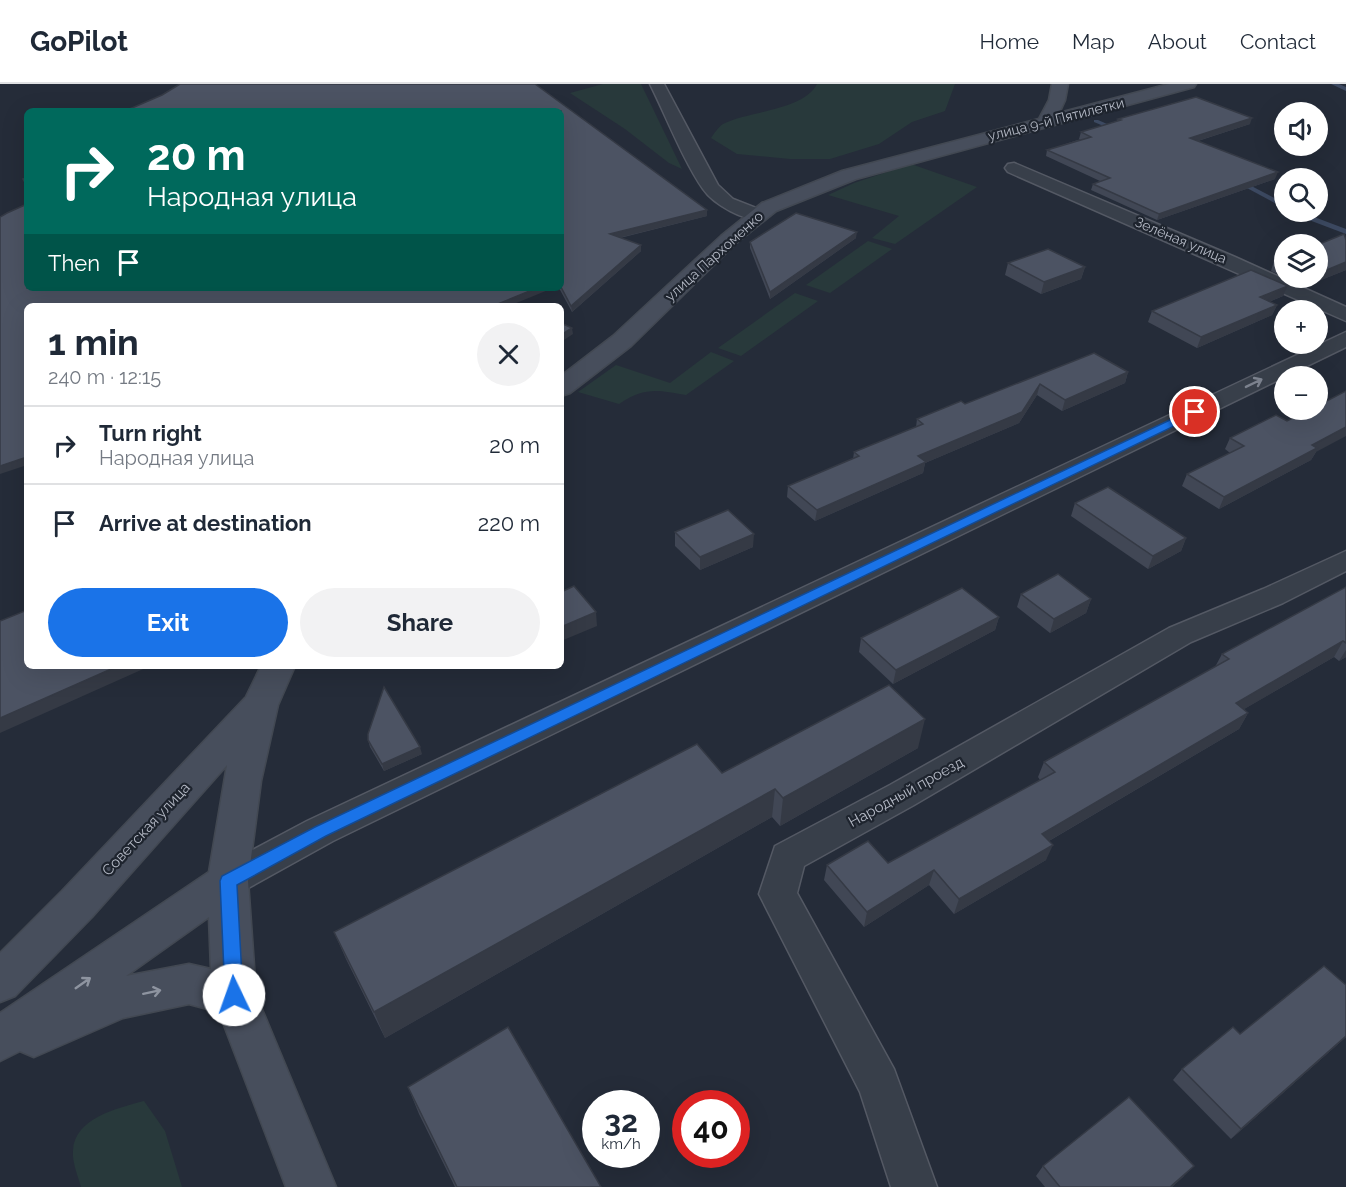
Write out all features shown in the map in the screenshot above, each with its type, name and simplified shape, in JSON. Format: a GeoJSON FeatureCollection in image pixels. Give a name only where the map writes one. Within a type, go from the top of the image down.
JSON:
{"type":"FeatureCollection","features":[{"type":"Feature","properties":{"kind":"street"},"geometry":{"type":"LineString","coordinates":[[657,84],[711,188],[727,203],[757,215]]}},
{"type":"Feature","properties":{"kind":"street"},"geometry":{"type":"LineString","coordinates":[[1046,122],[1057,100],[1060,84]]}},
{"type":"Feature","properties":{"kind":"street","name":"улица 9-й Пятилетки"},"geometry":{"type":"LineString","coordinates":[[958,144],[1188,84]]}},
{"type":"Feature","properties":{"kind":"street","name":"улица Пархоменко"},"geometry":{"type":"LineString","coordinates":[[564,386],[622,341],[757,215],[824,183],[958,144]]}},
{"type":"Feature","properties":{"kind":"street","name":"Зелёная улица"},"geometry":{"type":"LineString","coordinates":[[1014,168],[1346,315]]}},
{"type":"Feature","properties":{"kind":"street"},"geometry":{"type":"LineString","coordinates":[[0,1039],[228,881],[320,831],[1346,339]]}},
{"type":"Feature","properties":{"kind":"street","name":"Народный проезд"},"geometry":{"type":"LineString","coordinates":[[914,1187],[879,1084],[778,894],[788,857],[902,795],[1180,635],[1273,596],[1346,560]]}},
{"type":"Feature","properties":{"kind":"street","name":"Советская улица"},"geometry":{"type":"LineString","coordinates":[[0,982],[77,904],[260,705],[277,669]]}},
{"type":"Feature","properties":{"kind":"street"},"geometry":{"type":"LineString","coordinates":[[260,705],[242,781],[228,881],[234,995],[311,1187]]}},
{"type":"Feature","properties":{"kind":"street"},"geometry":{"type":"LineString","coordinates":[[0,1050],[119,999],[189,984],[234,995]]}},
{"type":"Feature","properties":{"kind":"shaded area"},"geometry":{"type":"Polygon","coordinates":[[[603,84],[641,84],[682,169],[669,163],[625,129],[570,93],[603,84]]]}},
{"type":"Feature","properties":{"kind":"shaded area"},"geometry":{"type":"Polygon","coordinates":[[[817,84],[955,84],[945,111],[912,122],[879,144],[830,159],[790,159],[737,154],[711,138],[723,124],[800,100],[817,84]]]}},
{"type":"Feature","properties":{"kind":"shaded area"},"geometry":{"type":"Polygon","coordinates":[[[911,164],[977,187],[895,244],[872,238],[899,216],[828,195],[854,183],[911,164]]]}},
{"type":"Feature","properties":{"kind":"shaded area"},"geometry":{"type":"Polygon","coordinates":[[[868,241],[892,249],[830,293],[806,285],[868,241]]]}},
{"type":"Feature","properties":{"kind":"shaded area"},"geometry":{"type":"Polygon","coordinates":[[[795,293],[818,301],[741,356],[718,348],[795,293]]]}},
{"type":"Feature","properties":{"kind":"shaded area"},"geometry":{"type":"Polygon","coordinates":[[[711,352],[734,361],[686,395],[651,391],[636,395],[619,404],[578,392],[616,365],[670,383],[711,352]]]}},
{"type":"Feature","properties":{"kind":"shaded area"},"geometry":{"type":"Polygon","coordinates":[[[144,1101],[165,1131],[182,1187],[81,1187],[74,1164],[73,1151],[75,1140],[81,1130],[99,1116],[144,1101]]]}},
{"type":"Feature","properties":{"kind":"building"},"geometry":{"type":"Polygon","coordinates":[[[180,84],[535,84],[707,210],[610,234],[641,245],[571,306],[563,291],[564,108],[132,108],[180,84]]]}},
{"type":"Feature","properties":{"kind":"building"},"geometry":{"type":"Polygon","coordinates":[[[1196,97],[1252,118],[1190,138],[1274,170],[1274,173],[1159,214],[1093,184],[1110,178],[1047,150],[1091,137],[1081,132],[1121,120],[1118,119],[1196,97]]]}},
{"type":"Feature","properties":{"kind":"building"},"geometry":{"type":"Polygon","coordinates":[[[24,205],[24,291],[530,291],[500,303],[24,303],[24,458],[0,466],[0,217],[24,205]]]}},
{"type":"Feature","properties":{"kind":"building"},"geometry":{"type":"Polygon","coordinates":[[[796,213],[857,232],[770,292],[750,242],[796,213]]]}},
{"type":"Feature","properties":{"kind":"building"},"geometry":{"type":"Polygon","coordinates":[[[1344,234],[1346,240],[1346,262],[1328,269],[1328,241],[1344,234]]]}},
{"type":"Feature","properties":{"kind":"building"},"geometry":{"type":"Polygon","coordinates":[[[1048,249],[1085,267],[1044,282],[1008,263],[1048,249]]]}},
{"type":"Feature","properties":{"kind":"building"},"geometry":{"type":"Polygon","coordinates":[[[1251,270],[1274,280],[1274,288],[1283,288],[1260,297],[1274,304],[1274,306],[1201,337],[1152,311],[1251,270]]]}},
{"type":"Feature","properties":{"kind":"building"},"geometry":{"type":"Polygon","coordinates":[[[564,324],[572,328],[564,333],[564,324]]]}},
{"type":"Feature","properties":{"kind":"building"},"geometry":{"type":"Polygon","coordinates":[[[1094,353],[1128,372],[1065,400],[1040,384],[1022,412],[918,456],[926,462],[817,510],[788,486],[859,456],[854,452],[923,424],[917,419],[961,401],[965,404],[1094,353]]]}},
{"type":"Feature","properties":{"kind":"building"},"geometry":{"type":"Polygon","coordinates":[[[1346,391],[1346,427],[1312,445],[1317,448],[1224,497],[1187,474],[1244,446],[1230,438],[1274,416],[1274,420],[1287,421],[1328,420],[1328,400],[1346,391]]]}},
{"type":"Feature","properties":{"kind":"building"},"geometry":{"type":"Polygon","coordinates":[[[1108,487],[1186,538],[1153,556],[1075,503],[1108,487]]]}},
{"type":"Feature","properties":{"kind":"building"},"geometry":{"type":"Polygon","coordinates":[[[728,510],[754,534],[700,557],[675,532],[728,510]]]}},
{"type":"Feature","properties":{"kind":"building"},"geometry":{"type":"Polygon","coordinates":[[[1058,574],[1091,599],[1054,619],[1021,594],[1058,574]]]}},
{"type":"Feature","properties":{"kind":"building"},"geometry":{"type":"Polygon","coordinates":[[[574,586],[596,612],[564,626],[564,591],[574,586]]]}},
{"type":"Feature","properties":{"kind":"building"},"geometry":{"type":"Polygon","coordinates":[[[1346,587],[1346,643],[1343,641],[1236,703],[1248,713],[1042,834],[1053,845],[959,899],[934,870],[867,912],[827,865],[868,841],[888,863],[1055,772],[1044,762],[1229,659],[1222,654],[1346,587]]]}},
{"type":"Feature","properties":{"kind":"building"},"geometry":{"type":"Polygon","coordinates":[[[962,588],[999,617],[896,670],[861,638],[962,588]]]}},
{"type":"Feature","properties":{"kind":"building"},"geometry":{"type":"Polygon","coordinates":[[[24,611],[24,669],[111,669],[0,718],[0,621],[24,611]]]}},
{"type":"Feature","properties":{"kind":"building"},"geometry":{"type":"Polygon","coordinates":[[[889,685],[925,719],[783,798],[775,789],[374,1012],[334,932],[697,744],[722,773],[889,685]]]}},
{"type":"Feature","properties":{"kind":"building"},"geometry":{"type":"Polygon","coordinates":[[[384,687],[420,747],[382,764],[368,740],[368,734],[384,687]]]}},
{"type":"Feature","properties":{"kind":"building"},"geometry":{"type":"Polygon","coordinates":[[[1324,966],[1346,985],[1346,1036],[1241,1129],[1182,1069],[1233,1027],[1240,1034],[1324,966]]]}},
{"type":"Feature","properties":{"kind":"building"},"geometry":{"type":"Polygon","coordinates":[[[508,1027],[582,1154],[582,1168],[590,1168],[601,1187],[457,1187],[408,1087],[508,1027]]]}},
{"type":"Feature","properties":{"kind":"building"},"geometry":{"type":"Polygon","coordinates":[[[1129,1097],[1194,1166],[1170,1187],[1060,1187],[1043,1166],[1129,1097]]]}},
{"type":"Feature","properties":{"kind":"waterway"},"geometry":{"type":"LineString","coordinates":[[1334,84],[1346,89]]}},
{"type":"Feature","properties":{"kind":"waterway"},"geometry":{"type":"LineString","coordinates":[[1096,121],[1120,131]]}},
{"type":"Feature","properties":{"kind":"waterway"},"geometry":{"type":"LineString","coordinates":[[1236,180],[1274,201]]}},
{"type":"Feature","properties":{"kind":"waterway"},"geometry":{"type":"LineString","coordinates":[[1321,222],[1346,232]]}},
{"type":"Feature","properties":{"kind":"route"},"geometry":{"type":"LineString","coordinates":[[234,995],[228,881],[320,831],[1195,412]]}}]}
